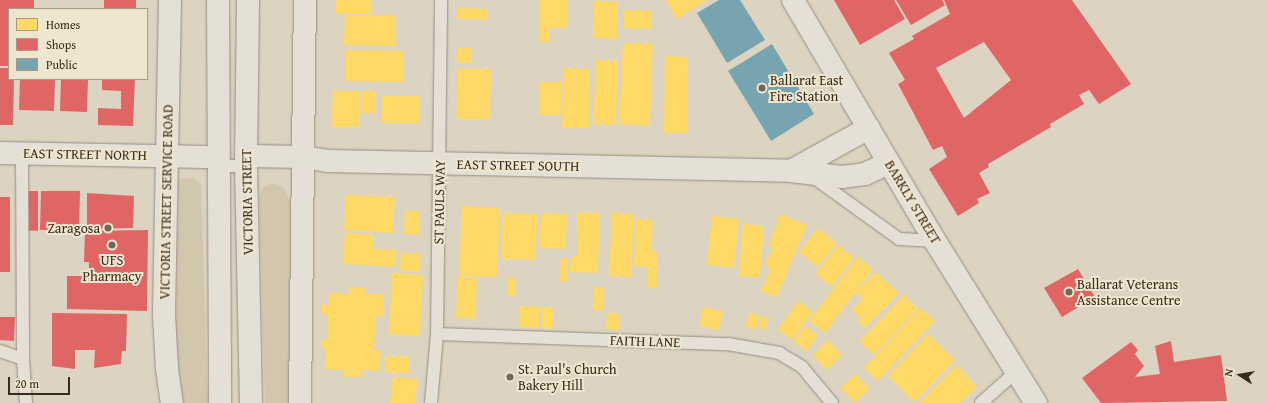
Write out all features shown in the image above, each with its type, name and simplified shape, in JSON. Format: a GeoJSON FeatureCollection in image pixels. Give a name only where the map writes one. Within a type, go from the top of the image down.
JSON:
{"type":"FeatureCollection","features":[{"type":"Feature","properties":{"kind":"street","name":"VICTORIA STREET SERVICE ROAD"},"geometry":{"type":"LineString","coordinates":[[170,0],[164,314],[167,369],[172,403]]}},
{"type":"Feature","properties":{"kind":"street","name":"VICTORIA STREET"},"geometry":{"type":"LineString","coordinates":[[218,0],[220,403]]}},
{"type":"Feature","properties":{"kind":"street","name":"VICTORIA STREET"},"geometry":{"type":"LineString","coordinates":[[248,0],[246,161],[251,403]]}},
{"type":"Feature","properties":{"kind":"street"},"geometry":{"type":"LineString","coordinates":[[300,403],[305,0]]}},
{"type":"Feature","properties":{"kind":"street","name":"BARKLY STREET"},"geometry":{"type":"LineString","coordinates":[[793,0],[935,241],[1036,403]]}},
{"type":"Feature","properties":{"kind":"street"},"geometry":{"type":"LineString","coordinates":[[800,172],[869,128]]}},
{"type":"Feature","properties":{"kind":"street","name":"EAST STREET NORTH"},"geometry":{"type":"LineString","coordinates":[[0,153],[167,156],[218,162]]}},
{"type":"Feature","properties":{"kind":"street","name":"EAST STREET SOUTH"},"geometry":{"type":"LineString","coordinates":[[246,161],[303,157],[328,161],[800,172],[836,177],[858,176],[889,163]]}},
{"type":"Feature","properties":{"kind":"lane","name":"ST PAULS WAY"},"geometry":{"type":"LineString","coordinates":[[431,403],[438,334],[441,0]]}},
{"type":"Feature","properties":{"kind":"lane"},"geometry":{"type":"LineString","coordinates":[[22,153],[22,359],[26,403]]}},
{"type":"Feature","properties":{"kind":"lane"},"geometry":{"type":"LineString","coordinates":[[218,162],[246,161]]}},
{"type":"Feature","properties":{"kind":"lane"},"geometry":{"type":"LineString","coordinates":[[800,172],[899,239],[935,241]]}},
{"type":"Feature","properties":{"kind":"lane","name":"FAITH LANE"},"geometry":{"type":"LineString","coordinates":[[438,334],[728,344],[778,353],[802,367],[832,403]]}},
{"type":"Feature","properties":{"kind":"lane"},"geometry":{"type":"LineString","coordinates":[[0,351],[22,359]]}},
{"type":"Feature","properties":{"kind":"lane"},"geometry":{"type":"LineString","coordinates":[[982,403],[1016,372]]}},
{"type":"Feature","properties":{"kind":"shaded area"},"geometry":{"type":"Polygon","coordinates":[[[193,178],[201,184],[208,403],[184,403],[178,366],[176,323],[178,182],[180,179],[193,178]]]}},
{"type":"Feature","properties":{"kind":"shaded area"},"geometry":{"type":"Polygon","coordinates":[[[272,183],[283,187],[292,205],[289,403],[265,403],[259,196],[262,188],[272,183]]]}},
{"type":"Feature","properties":{"kind":"building: Homes"},"geometry":{"type":"Polygon","coordinates":[[[335,0],[371,0],[371,14],[335,14],[335,0]]]}},
{"type":"Feature","properties":{"kind":"building: Homes"},"geometry":{"type":"Polygon","coordinates":[[[540,0],[568,0],[567,28],[550,28],[550,42],[539,42],[540,0]]]}},
{"type":"Feature","properties":{"kind":"building: Homes"},"geometry":{"type":"Polygon","coordinates":[[[666,0],[707,0],[677,19],[666,0]]]}},
{"type":"Feature","properties":{"kind":"building: Homes"},"geometry":{"type":"Polygon","coordinates":[[[594,1],[618,2],[617,39],[593,38],[594,1]]]}},
{"type":"Feature","properties":{"kind":"building: Homes"},"geometry":{"type":"Polygon","coordinates":[[[458,8],[488,9],[488,20],[457,19],[458,8]]]}},
{"type":"Feature","properties":{"kind":"building: Homes"},"geometry":{"type":"Polygon","coordinates":[[[624,10],[652,11],[651,29],[624,28],[624,10]]]}},
{"type":"Feature","properties":{"kind":"building: Homes"},"geometry":{"type":"Polygon","coordinates":[[[345,15],[395,15],[395,46],[344,45],[345,15]]]}},
{"type":"Feature","properties":{"kind":"building: Homes"},"geometry":{"type":"Polygon","coordinates":[[[623,43],[653,44],[650,126],[619,124],[623,43]]]}},
{"type":"Feature","properties":{"kind":"building: Homes"},"geometry":{"type":"Polygon","coordinates":[[[458,48],[471,48],[471,63],[457,63],[458,48]]]}},
{"type":"Feature","properties":{"kind":"building: Homes"},"geometry":{"type":"Polygon","coordinates":[[[346,50],[403,51],[403,82],[346,81],[346,50]]]}},
{"type":"Feature","properties":{"kind":"building: Homes"},"geometry":{"type":"Polygon","coordinates":[[[665,56],[688,57],[687,133],[664,133],[665,56]]]}},
{"type":"Feature","properties":{"kind":"building: Homes"},"geometry":{"type":"Polygon","coordinates":[[[596,60],[618,61],[616,125],[593,124],[596,60]]]}},
{"type":"Feature","properties":{"kind":"building: Homes"},"geometry":{"type":"Polygon","coordinates":[[[564,68],[590,69],[589,128],[562,128],[564,68]]]}},
{"type":"Feature","properties":{"kind":"building: Homes"},"geometry":{"type":"Polygon","coordinates":[[[458,69],[491,69],[490,119],[457,119],[458,69]]]}},
{"type":"Feature","properties":{"kind":"building: Homes"},"geometry":{"type":"Polygon","coordinates":[[[539,82],[562,82],[561,115],[539,115],[539,82]]]}},
{"type":"Feature","properties":{"kind":"building: Homes"},"geometry":{"type":"Polygon","coordinates":[[[333,91],[359,91],[359,127],[332,127],[333,91]]]}},
{"type":"Feature","properties":{"kind":"building: Homes"},"geometry":{"type":"Polygon","coordinates":[[[361,91],[375,91],[375,113],[361,113],[361,91]]]}},
{"type":"Feature","properties":{"kind":"building: Homes"},"geometry":{"type":"Polygon","coordinates":[[[382,96],[420,96],[419,123],[382,123],[382,96]]]}},
{"type":"Feature","properties":{"kind":"building: Homes"},"geometry":{"type":"Polygon","coordinates":[[[346,195],[395,197],[393,233],[344,230],[346,195]]]}},
{"type":"Feature","properties":{"kind":"building: Homes"},"geometry":{"type":"Polygon","coordinates":[[[462,206],[500,208],[497,277],[459,276],[462,206]]]}},
{"type":"Feature","properties":{"kind":"building: Homes"},"geometry":{"type":"Polygon","coordinates":[[[405,211],[420,211],[419,235],[404,234],[405,211]]]}},
{"type":"Feature","properties":{"kind":"building: Homes"},"geometry":{"type":"Polygon","coordinates":[[[577,212],[600,213],[598,273],[570,272],[571,256],[578,256],[577,212]]]}},
{"type":"Feature","properties":{"kind":"building: Homes"},"geometry":{"type":"Polygon","coordinates":[[[503,213],[538,214],[535,260],[501,259],[503,213]]]}},
{"type":"Feature","properties":{"kind":"building: Homes"},"geometry":{"type":"Polygon","coordinates":[[[541,213],[567,214],[566,249],[539,248],[541,213]]]}},
{"type":"Feature","properties":{"kind":"building: Homes"},"geometry":{"type":"Polygon","coordinates":[[[612,213],[634,214],[631,277],[609,276],[612,213]]]}},
{"type":"Feature","properties":{"kind":"building: Homes"},"geometry":{"type":"Polygon","coordinates":[[[781,214],[807,225],[777,297],[761,291],[771,268],[765,265],[773,247],[768,245],[781,214]]]}},
{"type":"Feature","properties":{"kind":"building: Homes"},"geometry":{"type":"Polygon","coordinates":[[[712,216],[739,219],[734,268],[707,265],[712,216]]]}},
{"type":"Feature","properties":{"kind":"building: Homes"},"geometry":{"type":"Polygon","coordinates":[[[636,219],[653,220],[652,251],[658,252],[657,288],[647,287],[648,267],[634,266],[636,219]]]}},
{"type":"Feature","properties":{"kind":"building: Homes"},"geometry":{"type":"Polygon","coordinates":[[[743,224],[764,226],[760,278],[739,276],[743,224]]]}},
{"type":"Feature","properties":{"kind":"building: Homes"},"geometry":{"type":"Polygon","coordinates":[[[818,228],[837,243],[818,267],[799,252],[818,228]]]}},
{"type":"Feature","properties":{"kind":"building: Homes"},"geometry":{"type":"Polygon","coordinates":[[[345,233],[373,235],[373,249],[397,250],[396,267],[343,264],[345,233]]]}},
{"type":"Feature","properties":{"kind":"building: Homes"},"geometry":{"type":"Polygon","coordinates":[[[838,245],[854,258],[832,287],[816,274],[838,245]]]}},
{"type":"Feature","properties":{"kind":"building: Homes"},"geometry":{"type":"Polygon","coordinates":[[[401,253],[421,254],[420,272],[400,270],[401,253]]]}},
{"type":"Feature","properties":{"kind":"building: Homes"},"geometry":{"type":"Polygon","coordinates":[[[858,257],[873,269],[825,333],[809,321],[858,257]]]}},
{"type":"Feature","properties":{"kind":"building: Homes"},"geometry":{"type":"Polygon","coordinates":[[[561,258],[568,258],[567,281],[560,281],[561,258]]]}},
{"type":"Feature","properties":{"kind":"building: Homes"},"geometry":{"type":"Polygon","coordinates":[[[876,272],[899,293],[865,328],[858,321],[861,318],[852,310],[863,299],[856,292],[876,272]]]}},
{"type":"Feature","properties":{"kind":"building: Homes"},"geometry":{"type":"Polygon","coordinates":[[[392,273],[423,275],[420,336],[389,334],[392,273]]]}},
{"type":"Feature","properties":{"kind":"building: Homes"},"geometry":{"type":"Polygon","coordinates":[[[458,277],[477,278],[476,319],[456,318],[458,277]]]}},
{"type":"Feature","properties":{"kind":"building: Homes"},"geometry":{"type":"Polygon","coordinates":[[[508,277],[516,278],[515,296],[507,296],[508,277]]]}},
{"type":"Feature","properties":{"kind":"building: Homes"},"geometry":{"type":"Polygon","coordinates":[[[349,287],[366,288],[366,294],[384,294],[383,316],[376,316],[374,350],[381,350],[380,371],[362,370],[362,377],[344,377],[344,370],[325,369],[326,349],[321,348],[321,339],[327,339],[328,314],[322,314],[322,304],[329,305],[329,293],[349,294],[349,287]]]}},
{"type":"Feature","properties":{"kind":"building: Homes"},"geometry":{"type":"Polygon","coordinates":[[[594,287],[604,288],[603,310],[593,310],[594,287]]]}},
{"type":"Feature","properties":{"kind":"building: Homes"},"geometry":{"type":"Polygon","coordinates":[[[904,295],[918,309],[874,355],[860,341],[904,295]]]}},
{"type":"Feature","properties":{"kind":"building: Homes"},"geometry":{"type":"Polygon","coordinates":[[[799,301],[813,312],[792,340],[778,329],[799,301]]]}},
{"type":"Feature","properties":{"kind":"building: Homes"},"geometry":{"type":"Polygon","coordinates":[[[520,306],[540,307],[539,328],[519,327],[520,306]]]}},
{"type":"Feature","properties":{"kind":"building: Homes"},"geometry":{"type":"Polygon","coordinates":[[[542,307],[554,308],[553,329],[541,328],[542,307]]]}},
{"type":"Feature","properties":{"kind":"building: Homes"},"geometry":{"type":"Polygon","coordinates":[[[703,307],[723,311],[719,330],[700,326],[703,307]]]}},
{"type":"Feature","properties":{"kind":"building: Homes"},"geometry":{"type":"Polygon","coordinates":[[[921,308],[935,321],[878,381],[864,368],[921,308]]]}},
{"type":"Feature","properties":{"kind":"building: Homes"},"geometry":{"type":"Polygon","coordinates":[[[751,312],[761,316],[755,330],[745,326],[751,312]]]}},
{"type":"Feature","properties":{"kind":"building: Homes"},"geometry":{"type":"Polygon","coordinates":[[[607,313],[619,314],[619,330],[606,329],[607,313]]]}},
{"type":"Feature","properties":{"kind":"building: Homes"},"geometry":{"type":"Polygon","coordinates":[[[763,316],[769,319],[765,330],[759,328],[763,316]]]}},
{"type":"Feature","properties":{"kind":"building: Homes"},"geometry":{"type":"Polygon","coordinates":[[[805,326],[818,335],[807,351],[794,341],[805,326]]]}},
{"type":"Feature","properties":{"kind":"building: Homes"},"geometry":{"type":"Polygon","coordinates":[[[928,334],[955,360],[915,402],[888,376],[928,334]]]}},
{"type":"Feature","properties":{"kind":"building: Homes"},"geometry":{"type":"Polygon","coordinates":[[[828,340],[842,355],[827,370],[813,355],[828,340]]]}},
{"type":"Feature","properties":{"kind":"building: Homes"},"geometry":{"type":"Polygon","coordinates":[[[386,356],[410,357],[409,373],[385,372],[386,356]]]}},
{"type":"Feature","properties":{"kind":"building: Homes"},"geometry":{"type":"Polygon","coordinates":[[[957,365],[977,387],[960,403],[919,403],[957,365]]]}},
{"type":"Feature","properties":{"kind":"building: Homes"},"geometry":{"type":"Polygon","coordinates":[[[856,374],[870,389],[855,403],[841,388],[856,374]]]}},
{"type":"Feature","properties":{"kind":"building: Homes"},"geometry":{"type":"Polygon","coordinates":[[[393,377],[418,379],[415,403],[390,403],[393,377]]]}},
{"type":"Feature","properties":{"kind":"building: Shops"},"geometry":{"type":"Polygon","coordinates":[[[0,0],[34,0],[34,8],[8,8],[8,66],[0,66],[0,0]]]}},
{"type":"Feature","properties":{"kind":"building: Shops"},"geometry":{"type":"Polygon","coordinates":[[[104,0],[136,0],[136,8],[104,8],[104,0]]]}},
{"type":"Feature","properties":{"kind":"building: Shops"},"geometry":{"type":"Polygon","coordinates":[[[834,0],[894,0],[905,19],[860,45],[834,0]]]}},
{"type":"Feature","properties":{"kind":"building: Shops"},"geometry":{"type":"Polygon","coordinates":[[[896,0],[942,0],[945,5],[911,25],[896,0]]]}},
{"type":"Feature","properties":{"kind":"building: Shops"},"geometry":{"type":"Polygon","coordinates":[[[944,0],[1072,0],[1131,84],[1099,104],[1089,90],[1079,95],[1084,104],[1050,124],[1051,127],[988,164],[989,167],[979,173],[990,193],[977,199],[979,203],[958,216],[929,169],[947,157],[942,146],[933,150],[898,84],[905,80],[889,53],[914,39],[912,36],[950,14],[944,0]],[[984,42],[936,68],[964,118],[1011,80],[984,42]]]}},
{"type":"Feature","properties":{"kind":"building: Shops"},"geometry":{"type":"Polygon","coordinates":[[[0,68],[8,68],[8,80],[14,80],[13,125],[0,125],[0,68]]]}},
{"type":"Feature","properties":{"kind":"building: Shops"},"geometry":{"type":"Polygon","coordinates":[[[20,80],[55,80],[54,111],[19,110],[20,80]]]}},
{"type":"Feature","properties":{"kind":"building: Shops"},"geometry":{"type":"Polygon","coordinates":[[[61,80],[88,80],[87,112],[60,111],[61,80]]]}},
{"type":"Feature","properties":{"kind":"building: Shops"},"geometry":{"type":"Polygon","coordinates":[[[102,80],[135,80],[133,126],[98,125],[98,108],[121,109],[121,91],[102,90],[102,80]]]}},
{"type":"Feature","properties":{"kind":"building: Shops"},"geometry":{"type":"Polygon","coordinates":[[[25,191],[38,191],[38,231],[24,230],[25,191]]]}},
{"type":"Feature","properties":{"kind":"building: Shops"},"geometry":{"type":"Polygon","coordinates":[[[41,191],[80,191],[79,230],[40,230],[41,191]]]}},
{"type":"Feature","properties":{"kind":"building: Shops"},"geometry":{"type":"Polygon","coordinates":[[[87,193],[134,196],[133,228],[87,229],[87,193]]]}},
{"type":"Feature","properties":{"kind":"building: Shops"},"geometry":{"type":"Polygon","coordinates":[[[0,197],[10,197],[10,272],[0,272],[0,197]]]}},
{"type":"Feature","properties":{"kind":"building: Shops"},"geometry":{"type":"Polygon","coordinates":[[[148,230],[147,311],[67,309],[67,276],[89,276],[89,262],[84,262],[85,231],[148,230]]]}},
{"type":"Feature","properties":{"kind":"building: Shops","name":"Ballarat Veterans Assistance Centre"},"geometry":{"type":"Polygon","coordinates":[[[1078,269],[1095,297],[1062,317],[1044,288],[1078,269]]]}},
{"type":"Feature","properties":{"kind":"building: Shops"},"geometry":{"type":"Polygon","coordinates":[[[52,313],[127,314],[126,351],[122,351],[121,364],[94,368],[95,350],[75,350],[75,369],[52,366],[52,313]]]}},
{"type":"Feature","properties":{"kind":"building: Shops"},"geometry":{"type":"Polygon","coordinates":[[[0,317],[15,317],[14,341],[0,340],[0,317]]]}},
{"type":"Feature","properties":{"kind":"building: Shops"},"geometry":{"type":"Polygon","coordinates":[[[1171,341],[1174,362],[1221,355],[1227,401],[1101,403],[1082,378],[1131,342],[1138,350],[1135,354],[1144,366],[1135,377],[1160,374],[1155,346],[1171,341]]]}},
{"type":"Feature","properties":{"kind":"building: Public"},"geometry":{"type":"Polygon","coordinates":[[[719,0],[740,0],[765,40],[727,63],[697,13],[719,0]]]}},
{"type":"Feature","properties":{"kind":"building: Public"},"geometry":{"type":"Polygon","coordinates":[[[772,44],[814,114],[771,141],[728,71],[772,44]]]}},
{"type":"Feature","properties":{"kind":"place","name":"Ballarat East Fire Station"},"geometry":{"type":"Point","coordinates":[762,88]}},
{"type":"Feature","properties":{"kind":"place","name":"Zaragosa"},"geometry":{"type":"Point","coordinates":[108,228]}},
{"type":"Feature","properties":{"kind":"place","name":"UFS Pharmacy"},"geometry":{"type":"Point","coordinates":[112,245]}},
{"type":"Feature","properties":{"kind":"place","name":"Ballarat Veterans Assistance Centre"},"geometry":{"type":"Point","coordinates":[1069,292]}},
{"type":"Feature","properties":{"kind":"place","name":"St. Paul's Church Bakery Hill"},"geometry":{"type":"Point","coordinates":[510,377]}}]}
